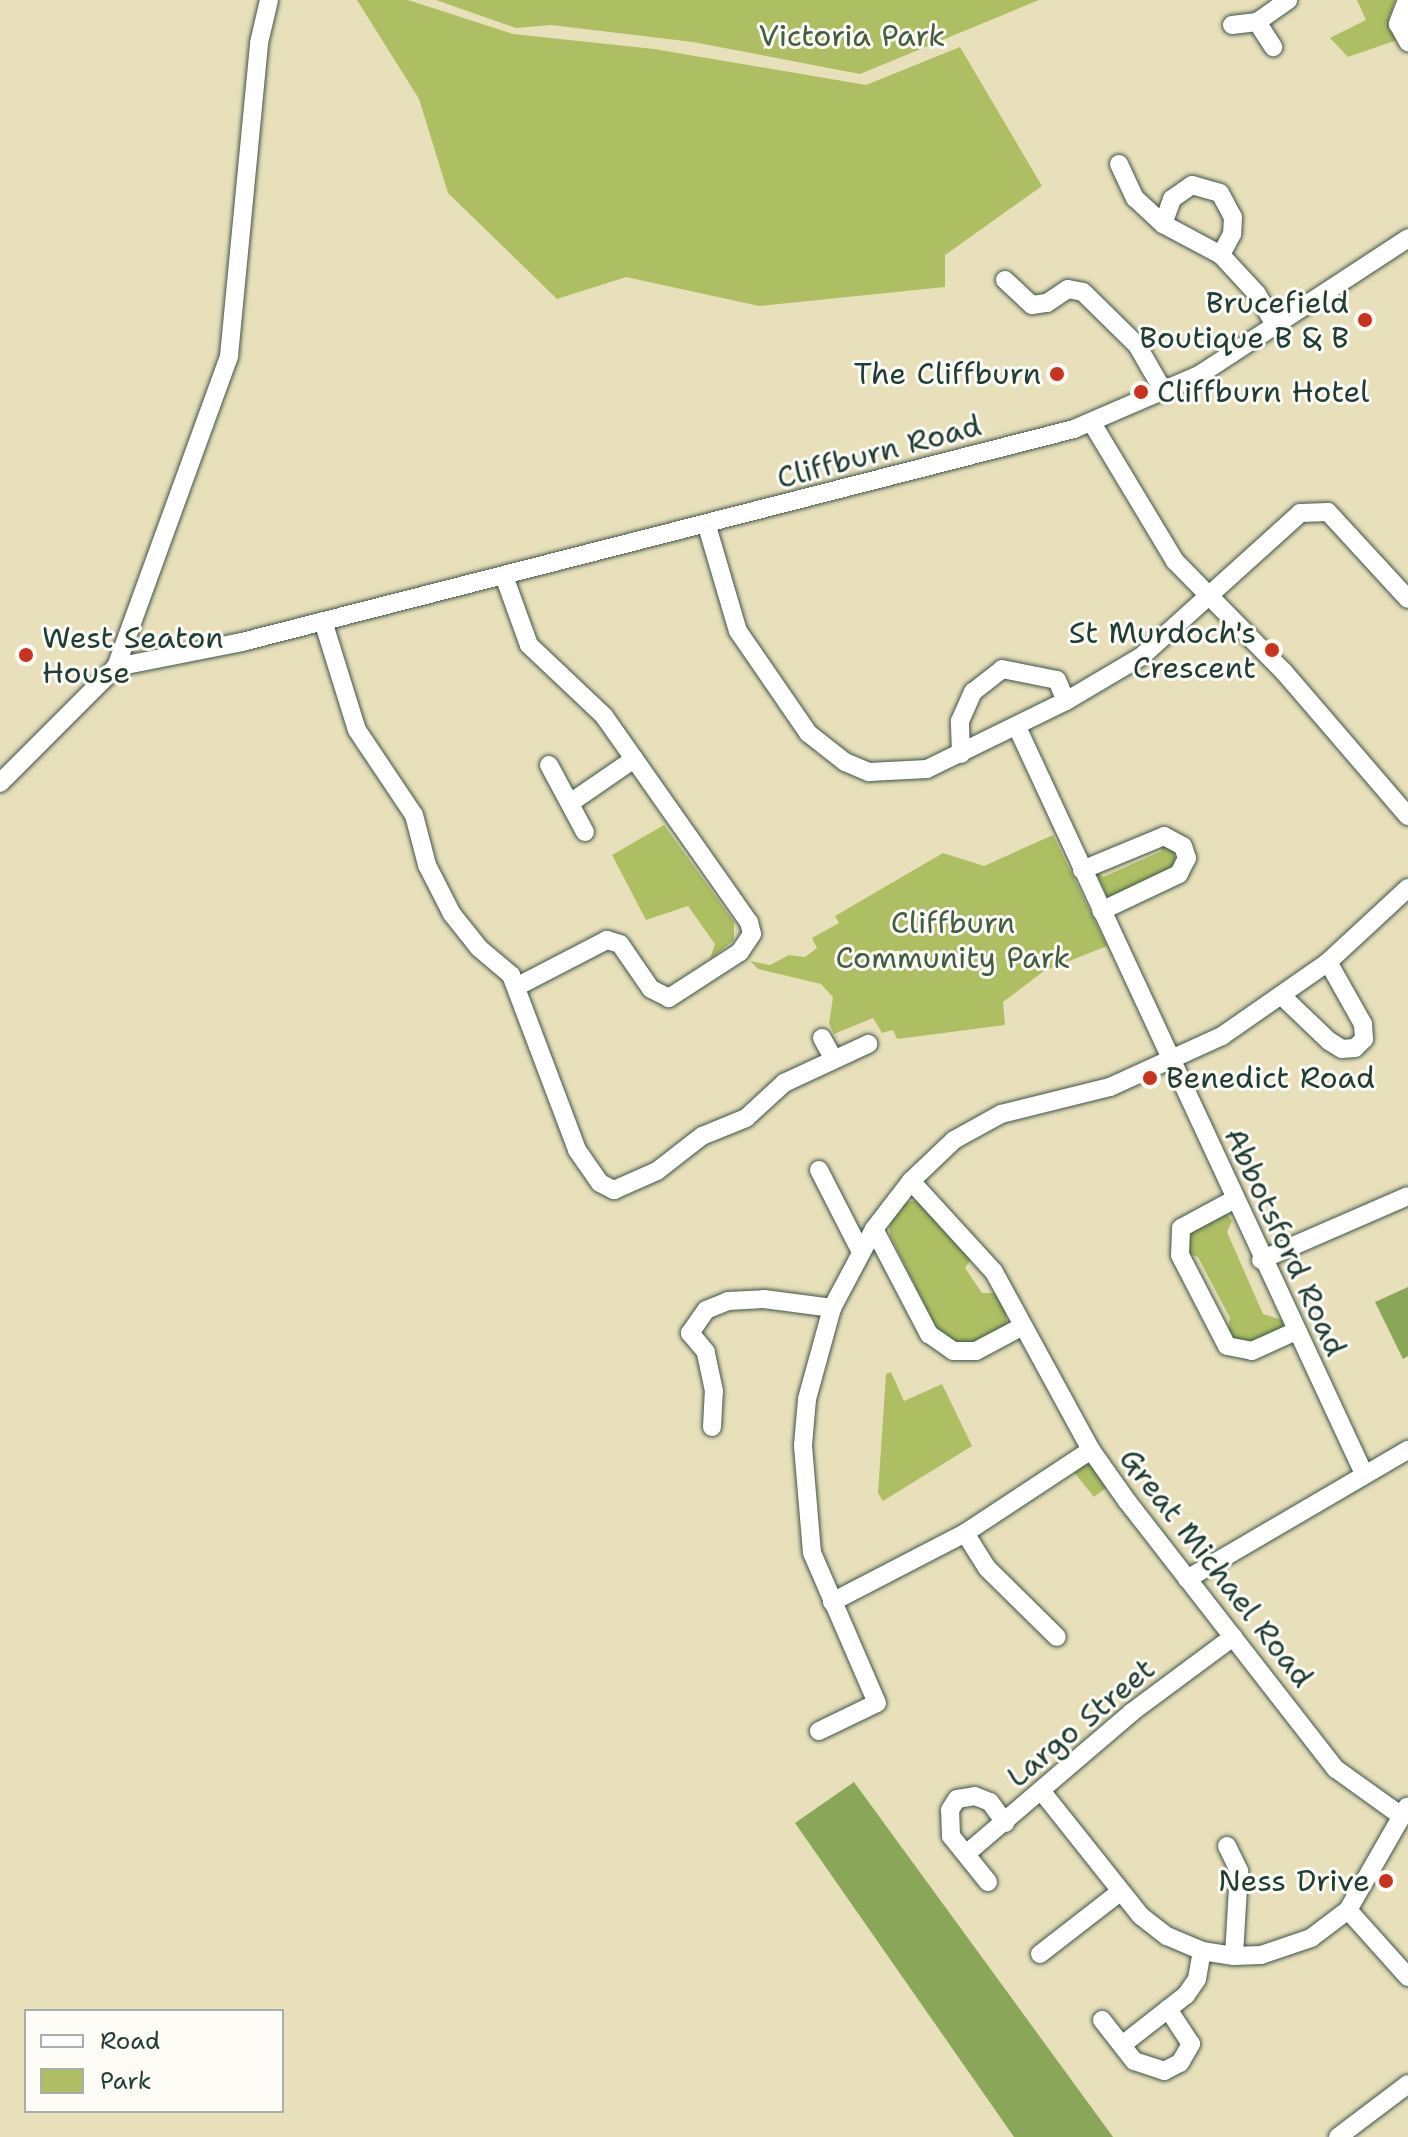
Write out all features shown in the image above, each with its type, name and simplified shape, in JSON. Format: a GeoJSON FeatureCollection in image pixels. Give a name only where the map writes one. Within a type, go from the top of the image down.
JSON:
{"type":"FeatureCollection","features":[{"type":"Feature","properties":{"kind":"street"},"geometry":{"type":"LineString","coordinates":[[0,783],[116,667],[229,356],[259,43],[269,0]]}},
{"type":"Feature","properties":{"kind":"street"},"geometry":{"type":"LineString","coordinates":[[1232,25],[1257,22],[1288,0]]}},
{"type":"Feature","properties":{"kind":"street"},"geometry":{"type":"LineString","coordinates":[[1407,0],[1398,24],[1408,42]]}},
{"type":"Feature","properties":{"kind":"street"},"geometry":{"type":"LineString","coordinates":[[1257,22],[1273,47]]}},
{"type":"Feature","properties":{"kind":"street"},"geometry":{"type":"LineString","coordinates":[[1119,164],[1135,198],[1163,224],[1221,255],[1257,294],[1277,328]]}},
{"type":"Feature","properties":{"kind":"street"},"geometry":{"type":"LineString","coordinates":[[1163,224],[1172,199],[1192,185],[1220,193],[1233,217],[1232,234],[1221,255]]}},
{"type":"Feature","properties":{"kind":"street","name":"Cliffburn Road"},"geometry":{"type":"LineString","coordinates":[[116,667],[323,621],[707,526],[1092,423],[1164,392],[1277,328],[1408,238]]}},
{"type":"Feature","properties":{"kind":"street"},"geometry":{"type":"LineString","coordinates":[[1005,280],[1032,305],[1047,303],[1068,289],[1083,292],[1137,345],[1164,392]]}},
{"type":"Feature","properties":{"kind":"street"},"geometry":{"type":"LineString","coordinates":[[1092,423],[1175,561],[1284,672],[1408,816]]}},
{"type":"Feature","properties":{"kind":"street"},"geometry":{"type":"LineString","coordinates":[[707,526],[738,631],[808,733],[845,762],[869,772],[927,769],[1017,727],[1142,656],[1300,513],[1328,512],[1408,599]]}},
{"type":"Feature","properties":{"kind":"street"},"geometry":{"type":"LineString","coordinates":[[504,576],[529,645],[597,707],[749,922],[748,945],[669,998],[651,989],[620,944],[607,940],[516,987]]}},
{"type":"Feature","properties":{"kind":"street"},"geometry":{"type":"LineString","coordinates":[[323,621],[357,730],[414,815],[427,865],[439,889],[479,948],[511,975],[577,1150],[600,1183],[614,1190],[657,1171],[702,1136],[746,1118],[784,1083],[868,1044]]}},
{"type":"Feature","properties":{"kind":"street"},"geometry":{"type":"LineString","coordinates":[[961,754],[960,721],[973,692],[1002,669],[1057,680],[1066,701]]}},
{"type":"Feature","properties":{"kind":"street","name":"Abbotsford Road"},"geometry":{"type":"LineString","coordinates":[[1017,727],[1261,1260],[1364,1474]]}},
{"type":"Feature","properties":{"kind":"street"},"geometry":{"type":"LineString","coordinates":[[570,803],[634,759]]}},
{"type":"Feature","properties":{"kind":"street"},"geometry":{"type":"LineString","coordinates":[[549,765],[585,832]]}},
{"type":"Feature","properties":{"kind":"street"},"geometry":{"type":"LineString","coordinates":[[1082,870],[1164,836],[1183,846],[1187,858],[1179,874],[1101,911]]}},
{"type":"Feature","properties":{"kind":"street"},"geometry":{"type":"LineString","coordinates":[[819,1731],[877,1703],[812,1553],[803,1445],[807,1399],[832,1308],[860,1250],[874,1229],[932,1159],[981,1123],[1110,1087],[1170,1061],[1283,997],[1328,962],[1408,888]]}},
{"type":"Feature","properties":{"kind":"street"},"geometry":{"type":"LineString","coordinates":[[1283,997],[1329,1041],[1342,1049],[1355,1048],[1364,1039],[1363,1024],[1328,962]]}},
{"type":"Feature","properties":{"kind":"street"},"geometry":{"type":"LineString","coordinates":[[822,1038],[833,1058]]}},
{"type":"Feature","properties":{"kind":"street"},"geometry":{"type":"LineString","coordinates":[[819,1170],[860,1250]]}},
{"type":"Feature","properties":{"kind":"street","name":"Great Michael Road"},"geometry":{"type":"LineString","coordinates":[[911,1181],[994,1272],[1091,1450],[1187,1579],[1336,1769],[1404,1810]]}},
{"type":"Feature","properties":{"kind":"street"},"geometry":{"type":"LineString","coordinates":[[1261,1260],[1408,1196]]}},
{"type":"Feature","properties":{"kind":"street"},"geometry":{"type":"LineString","coordinates":[[1235,1199],[1181,1228],[1180,1255],[1227,1346],[1252,1351],[1296,1331]]}},
{"type":"Feature","properties":{"kind":"street"},"geometry":{"type":"LineString","coordinates":[[874,1229],[929,1334],[953,1351],[976,1351],[1023,1326]]}},
{"type":"Feature","properties":{"kind":"street"},"geometry":{"type":"LineString","coordinates":[[712,1427],[714,1391],[706,1352],[690,1333],[706,1310],[728,1301],[764,1299],[832,1308]]}},
{"type":"Feature","properties":{"kind":"street"},"geometry":{"type":"LineString","coordinates":[[832,1602],[965,1533],[1091,1450]]}},
{"type":"Feature","properties":{"kind":"street"},"geometry":{"type":"LineString","coordinates":[[1187,1579],[1408,1450]]}},
{"type":"Feature","properties":{"kind":"street"},"geometry":{"type":"LineString","coordinates":[[965,1533],[987,1568],[1057,1637]]}},
{"type":"Feature","properties":{"kind":"street","name":"Largo Street"},"geometry":{"type":"LineString","coordinates":[[966,1854],[1043,1793],[1132,1712],[1233,1637]]}},
{"type":"Feature","properties":{"kind":"street"},"geometry":{"type":"LineString","coordinates":[[1043,1793],[1120,1892],[1167,1936],[1202,1951],[1234,1956],[1261,1955],[1311,1938],[1348,1910],[1404,1810]]}},
{"type":"Feature","properties":{"kind":"street"},"geometry":{"type":"LineString","coordinates":[[988,1882],[951,1836],[948,1822],[957,1799],[975,1796],[990,1802],[1005,1823]]}},
{"type":"Feature","properties":{"kind":"street"},"geometry":{"type":"LineString","coordinates":[[1227,1846],[1239,1871],[1234,1956]]}},
{"type":"Feature","properties":{"kind":"street"},"geometry":{"type":"LineString","coordinates":[[1040,1954],[1120,1892]]}},
{"type":"Feature","properties":{"kind":"street"},"geometry":{"type":"LineString","coordinates":[[1348,1910],[1408,1977]]}},
{"type":"Feature","properties":{"kind":"street"},"geometry":{"type":"LineString","coordinates":[[1122,2045],[1168,2009],[1197,1979],[1202,1951]]}},
{"type":"Feature","properties":{"kind":"street"},"geometry":{"type":"LineString","coordinates":[[1102,2020],[1122,2045],[1148,2069],[1164,2071],[1180,2063],[1191,2044],[1168,2009]]}},
{"type":"Feature","properties":{"kind":"street"},"geometry":{"type":"LineString","coordinates":[[1338,2137],[1408,2084]]}},
{"type":"Feature","properties":{"kind":"green space"},"geometry":{"type":"Polygon","coordinates":[[[357,0],[408,0],[513,34],[654,49],[866,85],[960,47],[1042,186],[945,255],[945,287],[759,306],[626,277],[557,299],[448,193],[419,99],[357,0]]]}},
{"type":"Feature","properties":{"kind":"green space","name":"Victoria Park"},"geometry":{"type":"Polygon","coordinates":[[[436,0],[1039,0],[860,74],[693,42],[551,25],[516,28],[436,0]]]}},
{"type":"Feature","properties":{"kind":"green space"},"geometry":{"type":"Polygon","coordinates":[[[1357,0],[1395,0],[1389,18],[1397,40],[1348,57],[1330,38],[1366,20],[1357,0]]]}},
{"type":"Feature","properties":{"kind":"green space"},"geometry":{"type":"Polygon","coordinates":[[[664,825],[734,922],[734,940],[710,959],[715,944],[688,906],[646,920],[612,855],[664,825]]]}},
{"type":"Feature","properties":{"kind":"green space","name":"Cliffburn Community Park"},"geometry":{"type":"Polygon","coordinates":[[[1053,835],[1107,946],[1044,971],[1003,1002],[1005,1025],[897,1039],[893,1030],[882,1033],[873,1018],[834,1034],[829,1024],[833,997],[821,984],[758,969],[750,961],[770,965],[789,955],[805,957],[817,948],[812,938],[839,923],[835,916],[943,853],[984,866],[1053,835]]]}},
{"type":"Feature","properties":{"kind":"green space"},"geometry":{"type":"Polygon","coordinates":[[[1157,839],[1173,845],[1176,866],[1108,898],[1094,868],[1103,877],[1162,851],[1157,839]]]}},
{"type":"Feature","properties":{"kind":"green space"},"geometry":{"type":"Polygon","coordinates":[[[918,1200],[972,1258],[965,1268],[982,1293],[994,1293],[1005,1307],[1007,1324],[978,1347],[942,1339],[890,1235],[889,1221],[903,1203],[918,1200]]]}},
{"type":"Feature","properties":{"kind":"green space"},"geometry":{"type":"Polygon","coordinates":[[[1226,1212],[1232,1221],[1227,1232],[1263,1314],[1282,1320],[1284,1326],[1260,1344],[1226,1340],[1230,1318],[1198,1257],[1186,1253],[1192,1231],[1226,1212]]]}},
{"type":"Feature","properties":{"kind":"green space"},"geometry":{"type":"Polygon","coordinates":[[[1408,1287],[1408,1356],[1403,1359],[1375,1302],[1408,1287]]]}},
{"type":"Feature","properties":{"kind":"green space"},"geometry":{"type":"Polygon","coordinates":[[[891,1372],[904,1401],[942,1384],[972,1446],[883,1501],[878,1493],[886,1374],[891,1372]]]}},
{"type":"Feature","properties":{"kind":"green space"},"geometry":{"type":"Polygon","coordinates":[[[1082,1464],[1092,1465],[1110,1485],[1094,1497],[1073,1471],[1082,1464]]]}},
{"type":"Feature","properties":{"kind":"green space"},"geometry":{"type":"Polygon","coordinates":[[[854,1782],[1113,2137],[1014,2137],[795,1823],[854,1782]]]}},
{"type":"Feature","properties":{"kind":"place","name":"Brucefield Boutique B & B"},"geometry":{"type":"Point","coordinates":[1365,320]}},
{"type":"Feature","properties":{"kind":"place","name":"The Cliffburn"},"geometry":{"type":"Point","coordinates":[1057,374]}},
{"type":"Feature","properties":{"kind":"place","name":"Cliffburn Hotel"},"geometry":{"type":"Point","coordinates":[1141,392]}},
{"type":"Feature","properties":{"kind":"place","name":"St Murdoch's Crescent"},"geometry":{"type":"Point","coordinates":[1272,650]}},
{"type":"Feature","properties":{"kind":"place","name":"West Seaton House"},"geometry":{"type":"Point","coordinates":[26,655]}},
{"type":"Feature","properties":{"kind":"place","name":"Benedict Road"},"geometry":{"type":"Point","coordinates":[1150,1078]}},
{"type":"Feature","properties":{"kind":"place","name":"Ness Drive"},"geometry":{"type":"Point","coordinates":[1386,1881]}}]}
